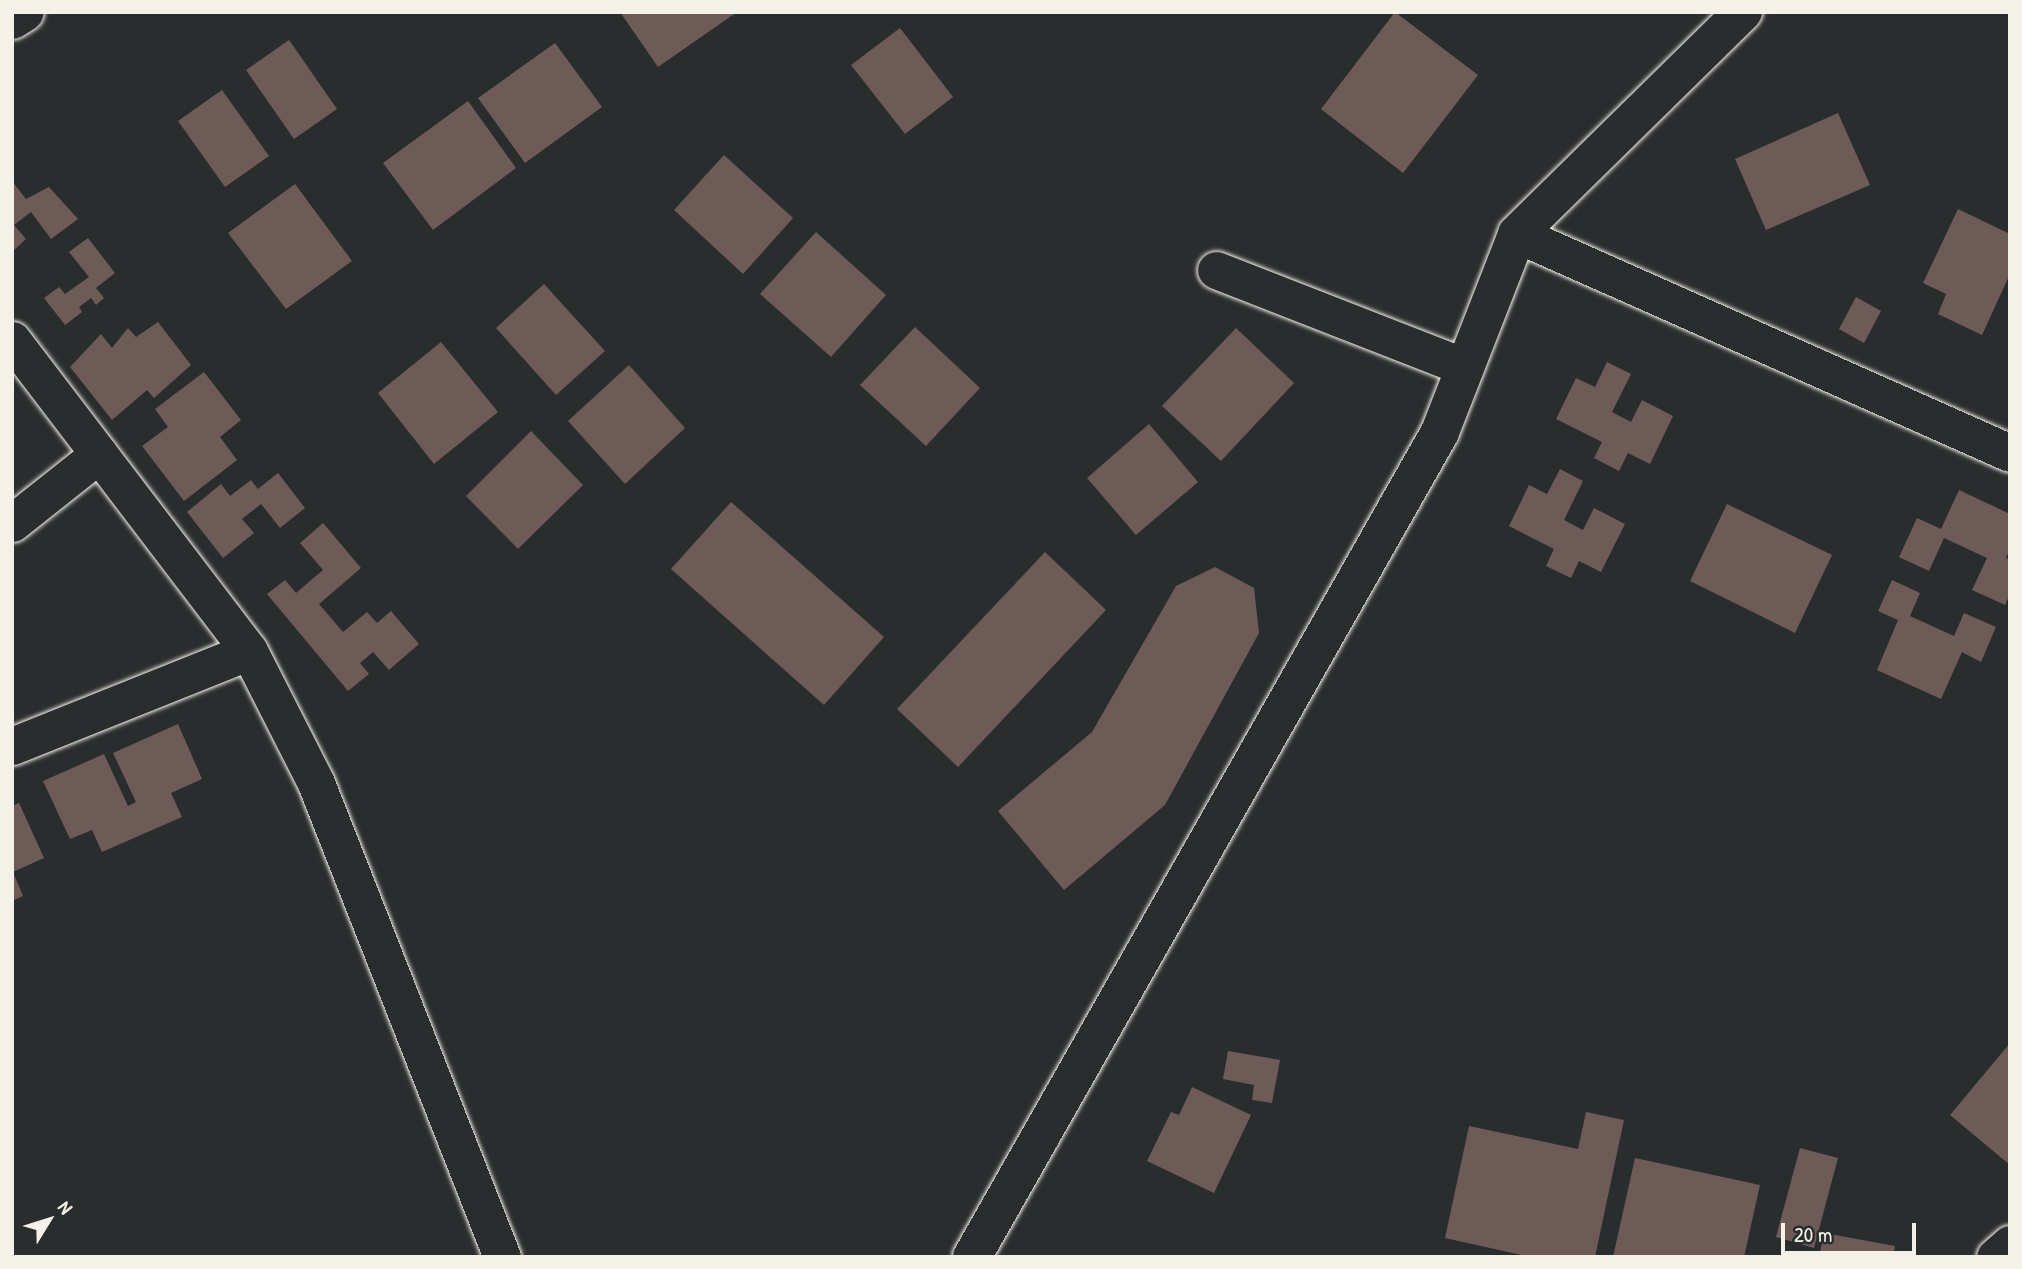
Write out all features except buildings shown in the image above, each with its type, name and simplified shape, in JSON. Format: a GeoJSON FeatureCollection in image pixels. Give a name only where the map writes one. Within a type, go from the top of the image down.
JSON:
{"type":"FeatureCollection","features":[{"type":"Feature","properties":{"kind":"street"},"geometry":{"type":"LineString","coordinates":[[12,20],[26,12]]}},
{"type":"Feature","properties":{"kind":"street"},"geometry":{"type":"LineString","coordinates":[[972,1257],[1440,432],[1517,234],[1744,12]]}},
{"type":"Feature","properties":{"kind":"street"},"geometry":{"type":"LineString","coordinates":[[1517,234],[2010,453]]}},
{"type":"Feature","properties":{"kind":"street"},"geometry":{"type":"LineString","coordinates":[[1216,270],[1465,367]]}},
{"type":"Feature","properties":{"kind":"street"},"geometry":{"type":"LineString","coordinates":[[12,340],[249,651],[316,783],[502,1257]]}},
{"type":"Feature","properties":{"kind":"street"},"geometry":{"type":"LineString","coordinates":[[12,523],[99,453]]}},
{"type":"Feature","properties":{"kind":"street"},"geometry":{"type":"LineString","coordinates":[[12,746],[249,651]]}},
{"type":"Feature","properties":{"kind":"street"},"geometry":{"type":"LineString","coordinates":[[1995,1257],[2010,1244]]}}]}
